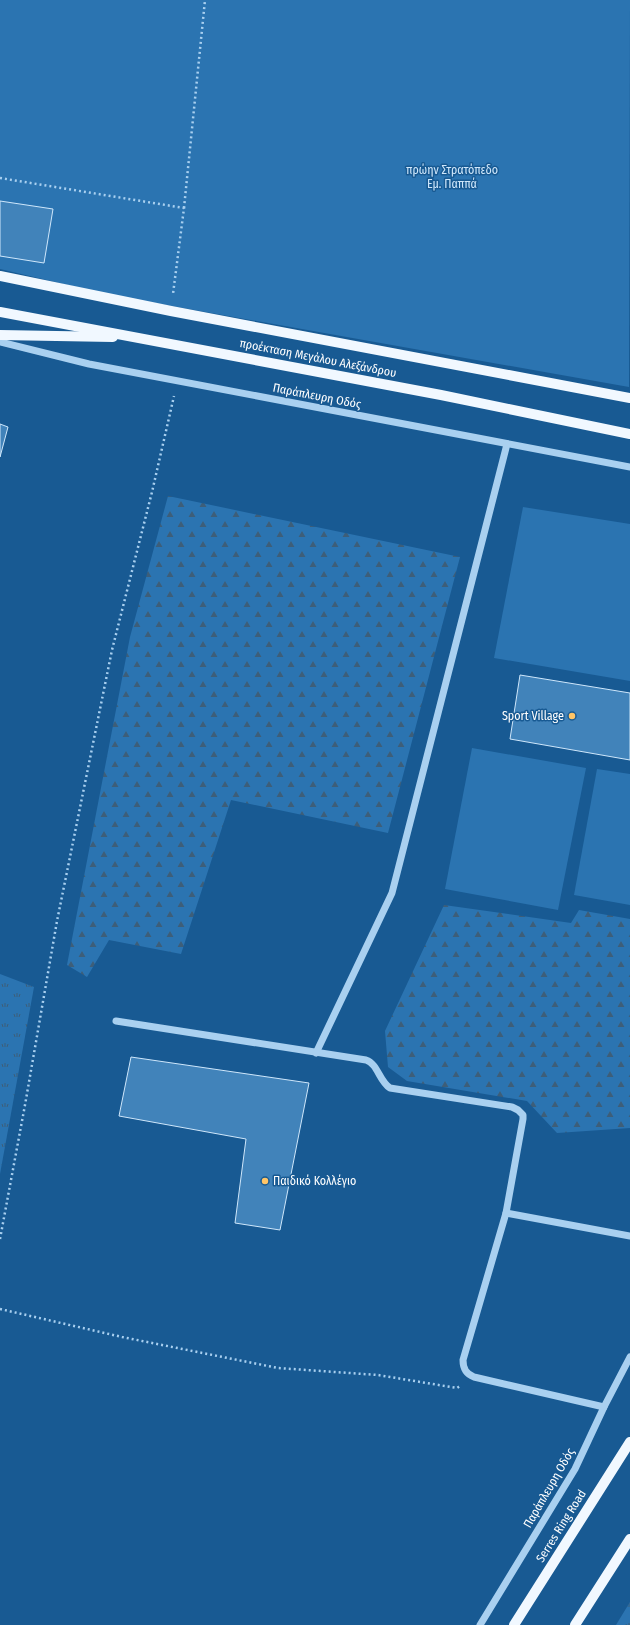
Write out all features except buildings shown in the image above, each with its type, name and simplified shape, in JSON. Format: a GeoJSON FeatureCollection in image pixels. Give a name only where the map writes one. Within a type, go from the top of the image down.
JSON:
{"type":"FeatureCollection","features":[{"type":"Feature","properties":{"kind":"main road","name":"προέκταση Μεγάλου Αλεξάνδρου"},"geometry":{"type":"LineString","coordinates":[[0,276],[171,311],[630,398]]}},
{"type":"Feature","properties":{"kind":"main road","name":"προέκταση Μεγάλου Αλεξάνδρου"},"geometry":{"type":"LineString","coordinates":[[0,312],[449,396],[630,434]]}},
{"type":"Feature","properties":{"kind":"main road"},"geometry":{"type":"LineString","coordinates":[[0,335],[143,338]]}},
{"type":"Feature","properties":{"kind":"main road","name":"Serres Ring Road"},"geometry":{"type":"LineString","coordinates":[[514,1625],[630,1442]]}},
{"type":"Feature","properties":{"kind":"main road"},"geometry":{"type":"LineString","coordinates":[[576,1625],[630,1539]]}},
{"type":"Feature","properties":{"kind":"street","name":"Παράπλευρη Οδός"},"geometry":{"type":"LineString","coordinates":[[0,342],[89,364],[630,467]]}},
{"type":"Feature","properties":{"kind":"street"},"geometry":{"type":"LineString","coordinates":[[316,1053],[392,893],[507,444]]}},
{"type":"Feature","properties":{"kind":"street"},"geometry":{"type":"LineString","coordinates":[[116,1021],[369,1060],[374,1065],[387,1087],[512,1107],[518,1110],[523,1115],[506,1213],[463,1360],[465,1371],[468,1375],[474,1377],[604,1407]]}},
{"type":"Feature","properties":{"kind":"street"},"geometry":{"type":"LineString","coordinates":[[506,1213],[630,1236]]}},
{"type":"Feature","properties":{"kind":"street","name":"Παράπλευρη Οδός"},"geometry":{"type":"LineString","coordinates":[[480,1625],[575,1469],[604,1407],[630,1357]]}},
{"type":"Feature","properties":{"kind":"path"},"geometry":{"type":"LineString","coordinates":[[171,311],[184,208],[205,0]]}},
{"type":"Feature","properties":{"kind":"path"},"geometry":{"type":"LineString","coordinates":[[0,178],[184,208]]}},
{"type":"Feature","properties":{"kind":"path"},"geometry":{"type":"LineString","coordinates":[[0,1239],[57,921],[112,650],[152,492],[178,380]]}},
{"type":"Feature","properties":{"kind":"path"},"geometry":{"type":"LineString","coordinates":[[0,1309],[122,1337],[278,1368],[378,1375],[457,1388],[474,1377]]}},
{"type":"Feature","properties":{"kind":"green space","name":"πρώην Στρατόπεδο Εμ. Παππά"},"geometry":{"type":"Polygon","coordinates":[[[0,0],[630,0],[629,387],[110,295],[0,269],[0,0]]]}},
{"type":"Feature","properties":{"kind":"green space"},"geometry":{"type":"Polygon","coordinates":[[[168,496],[460,557],[388,833],[231,800],[181,954],[109,940],[87,977],[67,965],[130,637],[168,496]]]}},
{"type":"Feature","properties":{"kind":"green space"},"geometry":{"type":"Polygon","coordinates":[[[523,507],[630,524],[630,681],[494,658],[523,507]]]}},
{"type":"Feature","properties":{"kind":"green space"},"geometry":{"type":"Polygon","coordinates":[[[472,748],[586,768],[558,910],[445,889],[472,748]]]}},
{"type":"Feature","properties":{"kind":"green space"},"geometry":{"type":"Polygon","coordinates":[[[597,769],[630,774],[630,905],[574,895],[597,769]]]}},
{"type":"Feature","properties":{"kind":"green space"},"geometry":{"type":"Polygon","coordinates":[[[444,905],[571,923],[579,910],[630,919],[630,1128],[557,1133],[527,1101],[407,1081],[388,1067],[385,1031],[444,905]]]}},
{"type":"Feature","properties":{"kind":"green space"},"geometry":{"type":"Polygon","coordinates":[[[0,974],[34,987],[0,1174],[0,974]]]}},
{"type":"Feature","properties":{"kind":"green space"},"geometry":{"type":"Polygon","coordinates":[[[630,1602],[630,1625],[616,1625],[630,1602]]]}},
{"type":"Feature","properties":{"kind":"place","name":"Sport Village"},"geometry":{"type":"Point","coordinates":[572,716]}},
{"type":"Feature","properties":{"kind":"place","name":"Παιδικό Κολλέγιο"},"geometry":{"type":"Point","coordinates":[265,1181]}}]}
